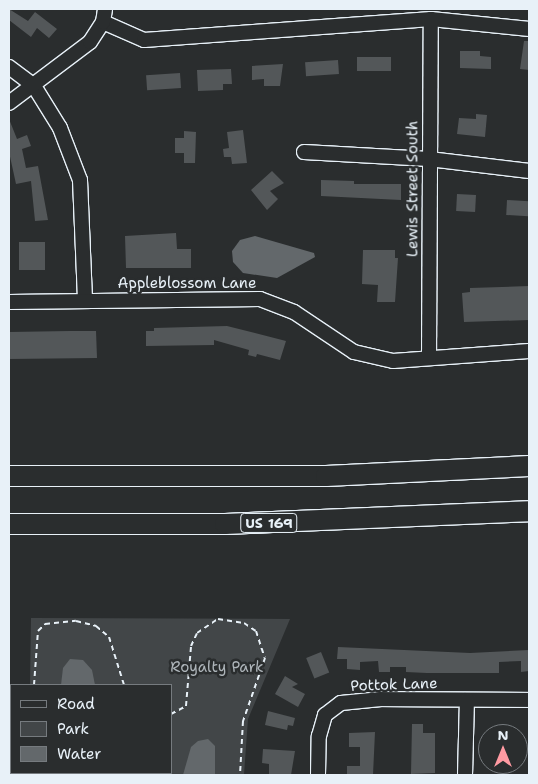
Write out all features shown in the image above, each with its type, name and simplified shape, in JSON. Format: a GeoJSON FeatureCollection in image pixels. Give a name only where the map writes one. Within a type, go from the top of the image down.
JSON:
{"type":"FeatureCollection","features":[{"type":"Feature","properties":{"kind":"highway"},"geometry":{"type":"LineString","coordinates":[[9,476],[326,476],[529,466]]}},
{"type":"Feature","properties":{"kind":"highway","name":"US 169"},"geometry":{"type":"LineString","coordinates":[[9,524],[225,524],[529,511]]}},
{"type":"Feature","properties":{"kind":"street"},"geometry":{"type":"LineString","coordinates":[[9,103],[90,42],[104,16],[144,40],[431,19],[529,29]]}},
{"type":"Feature","properties":{"kind":"street","name":"Lewis Street South"},"geometry":{"type":"LineString","coordinates":[[429,358],[431,19]]}},
{"type":"Feature","properties":{"kind":"street"},"geometry":{"type":"LineString","coordinates":[[9,67],[34,86],[60,128],[80,180],[85,301]]}},
{"type":"Feature","properties":{"kind":"street"},"geometry":{"type":"LineString","coordinates":[[304,152],[429,159],[529,172]]}},
{"type":"Feature","properties":{"kind":"street","name":"Appleblossom Lane"},"geometry":{"type":"LineString","coordinates":[[9,302],[260,299],[294,312],[354,352],[393,361],[529,351]]}},
{"type":"Feature","properties":{"kind":"street","name":"Pottok Lane"},"geometry":{"type":"LineString","coordinates":[[318,775],[318,736],[325,715],[332,708],[353,701],[381,699],[529,700]]}},
{"type":"Feature","properties":{"kind":"street"},"geometry":{"type":"LineString","coordinates":[[465,775],[467,700]]}},
{"type":"Feature","properties":{"kind":"path"},"geometry":{"type":"LineString","coordinates":[[172,714],[180,712],[188,701],[192,646],[197,633],[218,619],[244,623],[256,631],[265,658],[243,721],[240,775]]}},
{"type":"Feature","properties":{"kind":"path"},"geometry":{"type":"LineString","coordinates":[[34,684],[38,631],[45,624],[76,621],[96,626],[109,637],[124,684]]}},
{"type":"Feature","properties":{"kind":"green space","name":"Royalty Park"},"geometry":{"type":"Polygon","coordinates":[[[31,618],[290,619],[248,719],[244,775],[28,775],[172,774],[172,684],[30,684],[31,618]]]}},
{"type":"Feature","properties":{"kind":"water"},"geometry":{"type":"Polygon","coordinates":[[[255,236],[314,253],[315,257],[277,278],[243,273],[233,262],[232,251],[240,240],[255,236]]]}},
{"type":"Feature","properties":{"kind":"water"},"geometry":{"type":"Polygon","coordinates":[[[70,659],[83,660],[92,670],[95,684],[61,684],[63,668],[70,659]]]}},
{"type":"Feature","properties":{"kind":"water"},"geometry":{"type":"Polygon","coordinates":[[[208,739],[215,746],[215,775],[183,775],[191,747],[198,741],[208,739]]]}},
{"type":"Feature","properties":{"kind":"building"},"geometry":{"type":"Polygon","coordinates":[[[9,9],[28,21],[35,12],[57,29],[49,38],[37,28],[31,37],[9,20],[9,9]]]}},
{"type":"Feature","properties":{"kind":"building"},"geometry":{"type":"Polygon","coordinates":[[[524,41],[529,41],[529,70],[520,69],[524,41]]]}},
{"type":"Feature","properties":{"kind":"building"},"geometry":{"type":"Polygon","coordinates":[[[460,51],[480,51],[480,56],[491,57],[491,69],[460,68],[460,51]]]}},
{"type":"Feature","properties":{"kind":"building"},"geometry":{"type":"Polygon","coordinates":[[[357,57],[391,57],[391,71],[357,71],[357,57]]]}},
{"type":"Feature","properties":{"kind":"building"},"geometry":{"type":"Polygon","coordinates":[[[338,60],[339,74],[306,76],[305,62],[338,60]]]}},
{"type":"Feature","properties":{"kind":"building"},"geometry":{"type":"Polygon","coordinates":[[[283,64],[280,86],[264,86],[264,79],[252,80],[252,66],[283,64]]]}},
{"type":"Feature","properties":{"kind":"building"},"geometry":{"type":"Polygon","coordinates":[[[231,69],[232,84],[223,84],[223,90],[198,91],[197,70],[231,69]]]}},
{"type":"Feature","properties":{"kind":"building"},"geometry":{"type":"Polygon","coordinates":[[[180,73],[181,88],[147,90],[146,75],[180,73]]]}},
{"type":"Feature","properties":{"kind":"building"},"geometry":{"type":"Polygon","coordinates":[[[476,114],[487,115],[485,137],[457,134],[459,118],[476,119],[476,114]]]}},
{"type":"Feature","properties":{"kind":"building"},"geometry":{"type":"Polygon","coordinates":[[[9,119],[17,139],[27,135],[31,146],[22,149],[26,168],[38,166],[48,220],[35,221],[31,181],[16,184],[9,152],[9,119]]]}},
{"type":"Feature","properties":{"kind":"building"},"geometry":{"type":"Polygon","coordinates":[[[243,130],[247,163],[232,164],[231,157],[224,157],[223,149],[229,148],[227,132],[243,130]]]}},
{"type":"Feature","properties":{"kind":"building"},"geometry":{"type":"Polygon","coordinates":[[[184,131],[196,132],[195,163],[184,163],[184,153],[175,153],[175,138],[184,138],[184,131]]]}},
{"type":"Feature","properties":{"kind":"building"},"geometry":{"type":"Polygon","coordinates":[[[272,171],[284,183],[270,191],[278,199],[267,210],[251,190],[272,171]]]}},
{"type":"Feature","properties":{"kind":"building"},"geometry":{"type":"Polygon","coordinates":[[[321,180],[354,181],[354,184],[401,184],[401,200],[321,196],[321,180]]]}},
{"type":"Feature","properties":{"kind":"building"},"geometry":{"type":"Polygon","coordinates":[[[457,194],[476,195],[475,212],[456,211],[457,194]]]}},
{"type":"Feature","properties":{"kind":"building"},"geometry":{"type":"Polygon","coordinates":[[[507,200],[529,201],[528,216],[506,215],[507,200]]]}},
{"type":"Feature","properties":{"kind":"building"},"geometry":{"type":"Polygon","coordinates":[[[176,233],[177,249],[191,249],[191,268],[126,268],[125,236],[176,233]]]}},
{"type":"Feature","properties":{"kind":"building"},"geometry":{"type":"Polygon","coordinates":[[[19,242],[45,242],[45,270],[19,270],[19,242]]]}},
{"type":"Feature","properties":{"kind":"building"},"geometry":{"type":"Polygon","coordinates":[[[363,250],[395,250],[395,258],[398,258],[395,302],[377,302],[378,285],[362,284],[363,250]]]}},
{"type":"Feature","properties":{"kind":"building"},"geometry":{"type":"Polygon","coordinates":[[[529,286],[529,320],[464,322],[462,293],[470,292],[470,288],[529,286]]]}},
{"type":"Feature","properties":{"kind":"building"},"geometry":{"type":"Polygon","coordinates":[[[227,326],[286,341],[280,360],[257,354],[256,357],[248,355],[249,350],[214,340],[214,345],[146,346],[146,331],[154,331],[154,328],[227,326]]]}},
{"type":"Feature","properties":{"kind":"building"},"geometry":{"type":"Polygon","coordinates":[[[96,331],[97,358],[9,359],[9,332],[96,331]]]}},
{"type":"Feature","properties":{"kind":"building"},"geometry":{"type":"Polygon","coordinates":[[[338,647],[470,653],[529,650],[529,671],[521,672],[521,661],[499,662],[499,673],[406,672],[406,667],[390,667],[390,672],[379,672],[378,661],[360,662],[360,670],[347,669],[347,659],[337,659],[338,647]]]}},
{"type":"Feature","properties":{"kind":"building"},"geometry":{"type":"Polygon","coordinates":[[[321,652],[329,672],[314,678],[306,658],[321,652]]]}},
{"type":"Feature","properties":{"kind":"building"},"geometry":{"type":"Polygon","coordinates":[[[285,676],[298,684],[292,687],[305,694],[298,707],[275,694],[285,676]]]}},
{"type":"Feature","properties":{"kind":"building"},"geometry":{"type":"Polygon","coordinates":[[[268,711],[295,718],[293,726],[288,725],[287,730],[265,725],[268,711]]]}},
{"type":"Feature","properties":{"kind":"building"},"geometry":{"type":"Polygon","coordinates":[[[412,724],[423,724],[423,733],[435,733],[435,773],[411,774],[412,724]]]}},
{"type":"Feature","properties":{"kind":"building"},"geometry":{"type":"Polygon","coordinates":[[[375,732],[373,775],[347,775],[347,766],[360,766],[360,747],[349,747],[349,733],[375,732]]]}},
{"type":"Feature","properties":{"kind":"building"},"geometry":{"type":"Polygon","coordinates":[[[263,749],[295,751],[291,775],[269,775],[269,764],[262,763],[263,749]]]}}]}
